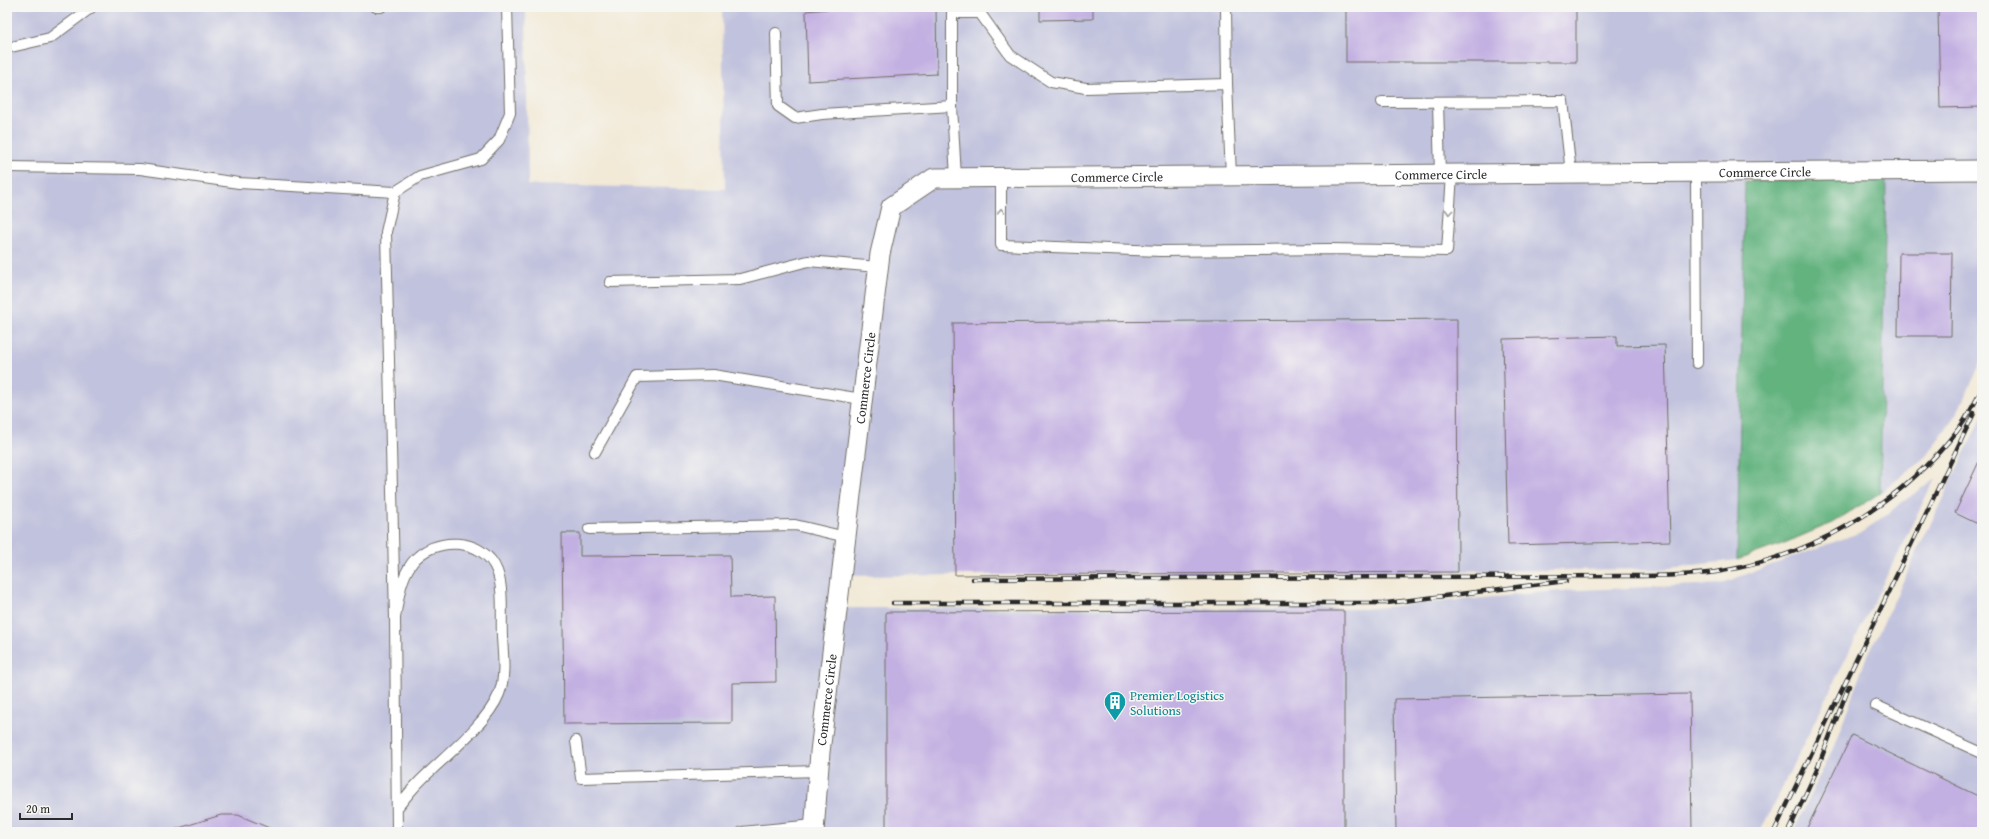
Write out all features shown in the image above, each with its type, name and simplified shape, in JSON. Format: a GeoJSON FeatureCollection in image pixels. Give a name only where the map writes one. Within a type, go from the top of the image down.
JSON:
{"type":"FeatureCollection","features":[{"type":"Feature","properties":{"kind":"street","name":"Commerce Circle"},"geometry":{"type":"LineString","coordinates":[[814,829],[818,771],[878,266],[891,207],[934,178],[1982,170]]}},
{"type":"Feature","properties":{"kind":"lane"},"geometry":{"type":"LineString","coordinates":[[7,48],[50,38],[92,7]]}},
{"type":"Feature","properties":{"kind":"lane"},"geometry":{"type":"LineString","coordinates":[[376,7],[381,7]]}},
{"type":"Feature","properties":{"kind":"lane"},"geometry":{"type":"LineString","coordinates":[[7,167],[140,169],[239,183],[395,192],[420,176],[480,159],[499,140],[510,113],[507,7]]}},
{"type":"Feature","properties":{"kind":"lane"},"geometry":{"type":"LineString","coordinates":[[1226,7],[1227,84],[1231,176]]}},
{"type":"Feature","properties":{"kind":"lane"},"geometry":{"type":"LineString","coordinates":[[956,178],[952,106],[952,13],[980,13],[1010,55],[1051,82],[1086,88],[1227,84]]}},
{"type":"Feature","properties":{"kind":"lane"},"geometry":{"type":"LineString","coordinates":[[776,33],[778,106],[795,118],[822,114],[952,106]]}},
{"type":"Feature","properties":{"kind":"lane"},"geometry":{"type":"LineString","coordinates":[[1382,102],[1563,101],[1571,173]]}},
{"type":"Feature","properties":{"kind":"lane"},"geometry":{"type":"LineString","coordinates":[[1001,177],[1001,245],[1162,252],[1330,249],[1447,251],[1446,174],[1438,102]]}},
{"type":"Feature","properties":{"kind":"lane"},"geometry":{"type":"LineString","coordinates":[[1696,172],[1697,363]]}},
{"type":"Feature","properties":{"kind":"lane"},"geometry":{"type":"LineString","coordinates":[[395,192],[386,232],[395,618],[397,832]]}},
{"type":"Feature","properties":{"kind":"lane"},"geometry":{"type":"LineString","coordinates":[[610,282],[740,279],[808,261],[878,266]]}},
{"type":"Feature","properties":{"kind":"lane"},"geometry":{"type":"LineString","coordinates":[[595,452],[637,378],[713,375],[862,398]]}},
{"type":"Feature","properties":{"kind":"lane"},"geometry":{"type":"LineString","coordinates":[[589,529],[795,525],[846,537]]}},
{"type":"Feature","properties":{"kind":"lane"},"geometry":{"type":"LineString","coordinates":[[395,618],[400,588],[412,564],[427,549],[450,543],[470,545],[487,557],[497,570],[501,593],[503,681],[499,695],[484,717],[419,782],[397,808]]}},
{"type":"Feature","properties":{"kind":"lane"},"geometry":{"type":"LineString","coordinates":[[1875,705],[1982,753]]}},
{"type":"Feature","properties":{"kind":"lane"},"geometry":{"type":"LineString","coordinates":[[576,741],[581,778],[818,771]]}},
{"type":"Feature","properties":{"kind":"lane"},"geometry":{"type":"LineString","coordinates":[[742,832],[814,829]]}},
{"type":"Feature","properties":{"kind":"shaded area"},"geometry":{"type":"Polygon","coordinates":[[[7,7],[526,7],[528,185],[725,189],[722,7],[1982,7],[1982,361],[1958,411],[1927,456],[1880,493],[1886,180],[1745,172],[1737,560],[1661,569],[841,576],[837,608],[1364,609],[1560,591],[1720,584],[1864,531],[1935,478],[1760,832],[7,832],[7,7]]]}},
{"type":"Feature","properties":{"kind":"shaded area"},"geometry":{"type":"Polygon","coordinates":[[[1982,416],[1982,832],[1793,832],[1834,746],[1865,661],[1982,416]]]}},
{"type":"Feature","properties":{"kind":"green space"},"geometry":{"type":"Polygon","coordinates":[[[1886,180],[1880,493],[1832,523],[1782,544],[1737,560],[1745,181],[1886,180]]]}},
{"type":"Feature","properties":{"kind":"building"},"geometry":{"type":"Polygon","coordinates":[[[839,7],[936,7],[937,74],[808,81],[806,11],[839,7]]]}},
{"type":"Feature","properties":{"kind":"building"},"geometry":{"type":"Polygon","coordinates":[[[1040,7],[1093,7],[1093,19],[1040,20],[1040,7]]]}},
{"type":"Feature","properties":{"kind":"building"},"geometry":{"type":"Polygon","coordinates":[[[1346,7],[1576,7],[1576,62],[1346,62],[1346,7]]]}},
{"type":"Feature","properties":{"kind":"building"},"geometry":{"type":"Polygon","coordinates":[[[1938,7],[1982,7],[1982,107],[1940,108],[1938,7]]]}},
{"type":"Feature","properties":{"kind":"building"},"geometry":{"type":"Polygon","coordinates":[[[1899,253],[1952,253],[1951,336],[1898,336],[1899,253]]]}},
{"type":"Feature","properties":{"kind":"building"},"geometry":{"type":"Polygon","coordinates":[[[1457,319],[1458,572],[955,575],[953,323],[1457,319]]]}},
{"type":"Feature","properties":{"kind":"building"},"geometry":{"type":"Polygon","coordinates":[[[1617,336],[1617,346],[1665,345],[1670,541],[1508,545],[1503,339],[1617,336]]]}},
{"type":"Feature","properties":{"kind":"building"},"geometry":{"type":"Polygon","coordinates":[[[1982,455],[1982,526],[1955,513],[1982,455]]]}},
{"type":"Feature","properties":{"kind":"building"},"geometry":{"type":"Polygon","coordinates":[[[562,533],[580,533],[580,556],[730,555],[731,597],[775,596],[776,682],[732,683],[732,723],[564,724],[562,533]]]}},
{"type":"Feature","properties":{"kind":"building","name":"Premier Logistics Solutions"},"geometry":{"type":"Polygon","coordinates":[[[1344,611],[1344,832],[886,832],[886,612],[1344,611]]]}},
{"type":"Feature","properties":{"kind":"building"},"geometry":{"type":"Polygon","coordinates":[[[1690,694],[1692,832],[1396,832],[1394,699],[1690,694]]]}},
{"type":"Feature","properties":{"kind":"building"},"geometry":{"type":"Polygon","coordinates":[[[1852,735],[1982,798],[1982,826],[1979,832],[1805,832],[1852,735]]]}},
{"type":"Feature","properties":{"kind":"building"},"geometry":{"type":"Polygon","coordinates":[[[221,815],[238,815],[279,832],[177,832],[176,829],[221,815]]]}},
{"type":"Feature","properties":{"kind":"railway"},"geometry":{"type":"LineString","coordinates":[[973,579],[1650,576],[1716,572],[1751,565],[1785,555],[1818,541],[1850,524],[1880,505],[1908,483],[1934,458],[1961,426],[1982,390]]}},
{"type":"Feature","properties":{"kind":"railway"},"geometry":{"type":"LineString","coordinates":[[1774,832],[1974,413]]}},
{"type":"Feature","properties":{"kind":"railway"},"geometry":{"type":"LineString","coordinates":[[893,603],[1387,603],[1566,581]]}},
{"type":"Feature","properties":{"kind":"railway"},"geometry":{"type":"LineString","coordinates":[[1788,832],[1816,772],[1849,686]]}},
{"type":"Feature","properties":{"kind":"place","name":"Premier Logistics Solutions"},"geometry":{"type":"Point","coordinates":[1115,722]}}]}
